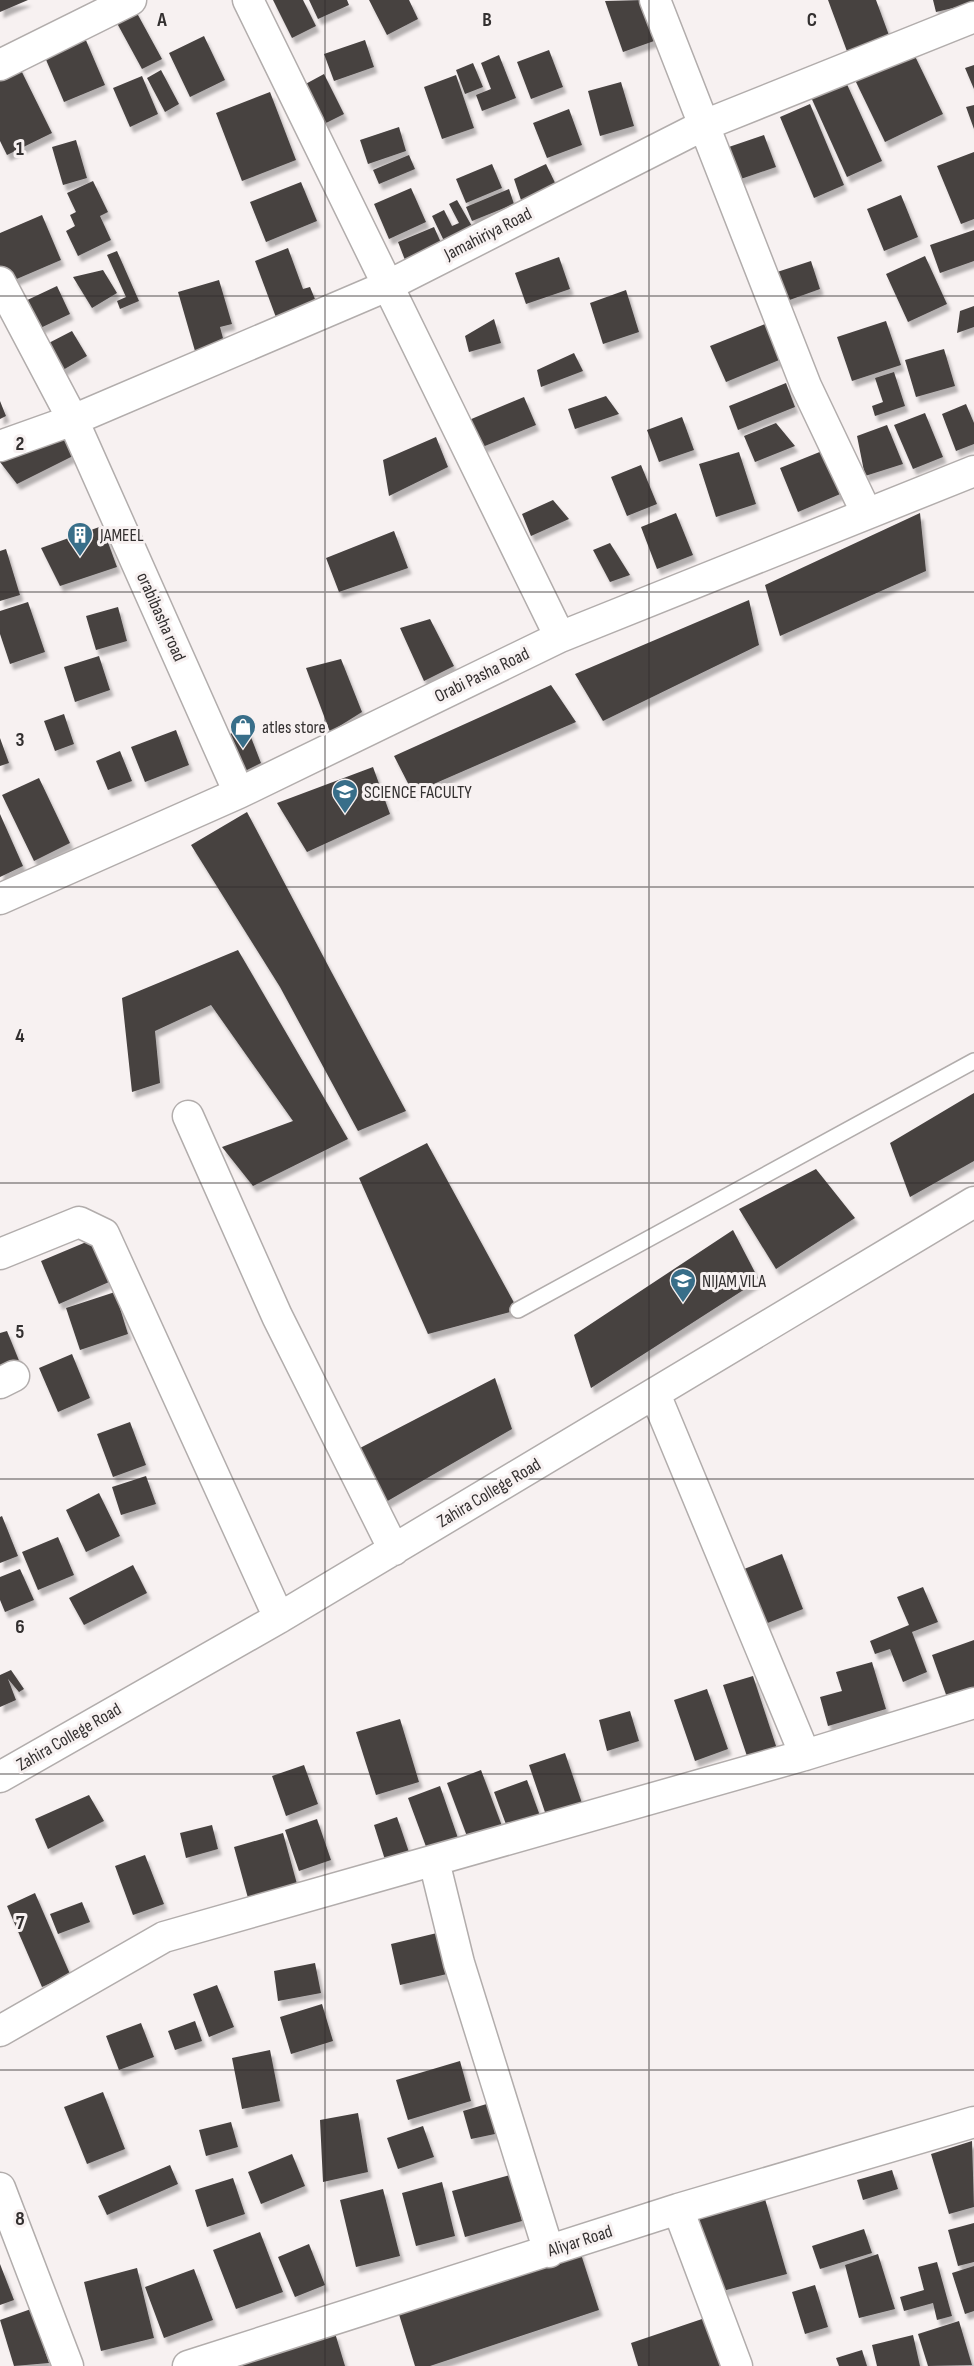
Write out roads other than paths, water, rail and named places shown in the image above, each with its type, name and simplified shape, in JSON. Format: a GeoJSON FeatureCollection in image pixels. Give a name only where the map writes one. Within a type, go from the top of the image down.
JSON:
{"type":"FeatureCollection","features":[{"type":"Feature","properties":{"kind":"street"},"geometry":{"type":"LineString","coordinates":[[0,65],[131,0]]}},
{"type":"Feature","properties":{"kind":"street"},"geometry":{"type":"LineString","coordinates":[[248,0],[560,637]]}},
{"type":"Feature","properties":{"kind":"street"},"geometry":{"type":"LineString","coordinates":[[655,0],[702,126],[806,386],[866,512]]}},
{"type":"Feature","properties":{"kind":"street","name":"Jamahiriya Road"},"geometry":{"type":"LineString","coordinates":[[0,446],[73,420],[387,286],[702,126],[974,17]]}},
{"type":"Feature","properties":{"kind":"street","name":"orabibasha road"},"geometry":{"type":"LineString","coordinates":[[0,282],[73,420],[239,793]]}},
{"type":"Feature","properties":{"kind":"street","name":"Orabi Pasha Road"},"geometry":{"type":"LineString","coordinates":[[0,899],[239,793],[560,637],[866,512],[974,471]]}},
{"type":"Feature","properties":{"kind":"street"},"geometry":{"type":"LineString","coordinates":[[188,1116],[277,1316],[394,1550]]}},
{"type":"Feature","properties":{"kind":"street","name":"Zahira College Road"},"geometry":{"type":"LineString","coordinates":[[0,1777],[279,1618],[974,1202]]}},
{"type":"Feature","properties":{"kind":"street"},"geometry":{"type":"LineString","coordinates":[[0,1254],[79,1221],[104,1234],[279,1618]]}},
{"type":"Feature","properties":{"kind":"street"},"geometry":{"type":"LineString","coordinates":[[655,1394],[805,1755]]}},
{"type":"Feature","properties":{"kind":"street"},"geometry":{"type":"LineString","coordinates":[[0,2031],[164,1937],[805,1755],[974,1703]]}},
{"type":"Feature","properties":{"kind":"street"},"geometry":{"type":"LineString","coordinates":[[434,1861],[459,1963],[549,2252]]}},
{"type":"Feature","properties":{"kind":"street","name":"Aliyar Road"},"geometry":{"type":"LineString","coordinates":[[188,2366],[678,2209],[974,2122]]}},
{"type":"Feature","properties":{"kind":"street"},"geometry":{"type":"LineString","coordinates":[[0,2188],[68,2366]]}},
{"type":"Feature","properties":{"kind":"street"},"geometry":{"type":"LineString","coordinates":[[678,2209],[737,2366]]}},
{"type":"Feature","properties":{"kind":"lane"},"geometry":{"type":"LineString","coordinates":[[518,1310],[974,1061]]}},
{"type":"Feature","properties":{"kind":"place","name":"JAMEEL"},"geometry":{"type":"Point","coordinates":[80,558]}},
{"type":"Feature","properties":{"kind":"place","name":"atles store"},"geometry":{"type":"Point","coordinates":[243,750]}},
{"type":"Feature","properties":{"kind":"place","name":"SCIENCE FACULTY"},"geometry":{"type":"Point","coordinates":[345,815]}},
{"type":"Feature","properties":{"kind":"place","name":"NIJAM VILA"},"geometry":{"type":"Point","coordinates":[683,1304]}}]}
